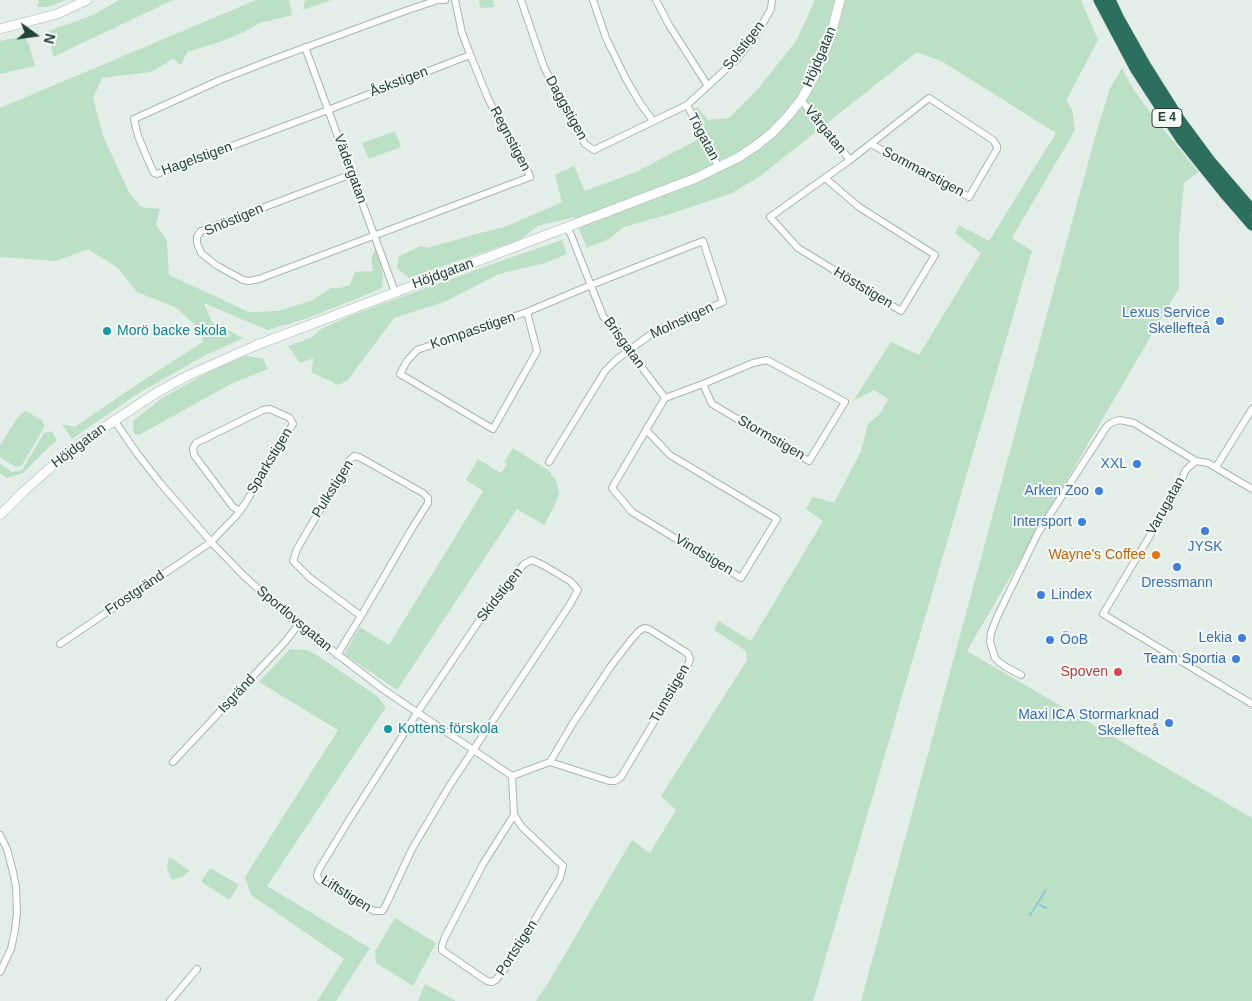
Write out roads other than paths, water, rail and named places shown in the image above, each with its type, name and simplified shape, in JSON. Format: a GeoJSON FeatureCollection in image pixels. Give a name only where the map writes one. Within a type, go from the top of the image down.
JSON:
{"type":"FeatureCollection","features":[{"type":"Feature","properties":{"kind":"highway","name":"E 4"},"geometry":{"type":"LineString","coordinates":[[1099,0],[1135,68],[1176,131],[1226,196],[1252,225]]}},
{"type":"Feature","properties":{"kind":"highway","name":"E 4"},"geometry":{"type":"LineString","coordinates":[[1110,0],[1119,19],[1179,119],[1210,161],[1252,210]]}},
{"type":"Feature","properties":{"kind":"highway"},"geometry":{"type":"LineString","coordinates":[[1210,161],[1252,200]]}},
{"type":"Feature","properties":{"kind":"street"},"geometry":{"type":"LineString","coordinates":[[0,29],[57,14],[87,0]]}},
{"type":"Feature","properties":{"kind":"street"},"geometry":{"type":"LineString","coordinates":[[305,47],[405,11],[438,0],[444,0]]}},
{"type":"Feature","properties":{"kind":"street","name":"Regnstigen"},"geometry":{"type":"LineString","coordinates":[[374,236],[530,177],[504,131],[470,55],[462,33],[455,0]]}},
{"type":"Feature","properties":{"kind":"street","name":"Daggstigen"},"geometry":{"type":"LineString","coordinates":[[521,0],[544,68],[585,144],[594,150],[687,105]]}},
{"type":"Feature","properties":{"kind":"street"},"geometry":{"type":"LineString","coordinates":[[593,0],[606,38],[626,79],[653,121]]}},
{"type":"Feature","properties":{"kind":"street"},"geometry":{"type":"LineString","coordinates":[[656,0],[669,25],[708,86]]}},
{"type":"Feature","properties":{"kind":"street","name":"Solstigen"},"geometry":{"type":"LineString","coordinates":[[687,105],[737,59],[771,9],[772,0]]}},
{"type":"Feature","properties":{"kind":"street","name":"Höjdgatan"},"geometry":{"type":"LineString","coordinates":[[0,516],[50,468],[79,444],[156,393],[187,376],[256,344],[688,182],[719,168],[751,149],[773,132],[788,116],[813,79],[831,35],[840,0]]}},
{"type":"Feature","properties":{"kind":"street","name":"Vädergatan"},"geometry":{"type":"LineString","coordinates":[[305,47],[395,292]]}},
{"type":"Feature","properties":{"kind":"street","name":"Hagelstigen"},"geometry":{"type":"LineString","coordinates":[[305,47],[220,80],[134,119],[138,136],[154,173],[157,174],[328,110]]}},
{"type":"Feature","properties":{"kind":"street","name":"Åskstigen"},"geometry":{"type":"LineString","coordinates":[[328,110],[470,55]]}},
{"type":"Feature","properties":{"kind":"street","name":"Sommarstigen"},"geometry":{"type":"LineString","coordinates":[[850,160],[929,98],[993,140],[997,149],[970,197],[871,144]]}},
{"type":"Feature","properties":{"kind":"street","name":"Vårgatan"},"geometry":{"type":"LineString","coordinates":[[800,100],[850,160]]}},
{"type":"Feature","properties":{"kind":"street","name":"Tögatan"},"geometry":{"type":"LineString","coordinates":[[687,105],[719,168]]}},
{"type":"Feature","properties":{"kind":"street","name":"Höststigen"},"geometry":{"type":"LineString","coordinates":[[825,178],[859,207],[935,254],[901,311],[798,248],[770,216],[850,160]]}},
{"type":"Feature","properties":{"kind":"street","name":"Snöstigen"},"geometry":{"type":"LineString","coordinates":[[352,174],[201,231],[197,237],[200,252],[216,266],[242,280],[249,281],[259,280],[374,236]]}},
{"type":"Feature","properties":{"kind":"street","name":"Brisgatan"},"geometry":{"type":"LineString","coordinates":[[567,228],[603,316],[665,398]]}},
{"type":"Feature","properties":{"kind":"street","name":"Molnstigen"},"geometry":{"type":"LineString","coordinates":[[548,462],[605,371],[616,360],[650,335],[724,302],[703,241],[591,285]]}},
{"type":"Feature","properties":{"kind":"street","name":"Kompasstigen"},"geometry":{"type":"LineString","coordinates":[[527,312],[537,351],[493,429],[400,374],[407,361],[417,350],[527,312],[591,285]]}},
{"type":"Feature","properties":{"kind":"street","name":"Stormstigen"},"geometry":{"type":"LineString","coordinates":[[665,398],[753,363],[767,360],[845,402],[809,461],[712,404],[703,384]]}},
{"type":"Feature","properties":{"kind":"street","name":"Vindstigen"},"geometry":{"type":"LineString","coordinates":[[646,430],[670,455],[777,519],[741,578],[632,512],[612,488],[646,430],[665,398]]}},
{"type":"Feature","properties":{"kind":"street","name":"Sparkstigen"},"geometry":{"type":"LineString","coordinates":[[211,542],[240,511],[293,424],[290,418],[270,409],[263,410],[196,443],[194,448],[194,456],[233,507],[240,511]]}},
{"type":"Feature","properties":{"kind":"street"},"geometry":{"type":"LineString","coordinates":[[1216,467],[1252,409]]}},
{"type":"Feature","properties":{"kind":"street","name":"Sportlovsgatan"},"geometry":{"type":"LineString","coordinates":[[114,420],[161,484],[211,542],[243,575],[298,625],[384,690],[512,776]]}},
{"type":"Feature","properties":{"kind":"street"},"geometry":{"type":"LineString","coordinates":[[1021,674],[995,658],[990,642],[991,633],[1038,533],[1108,426],[1120,420],[1134,423],[1196,461],[1202,461],[1216,467],[1252,489]]}},
{"type":"Feature","properties":{"kind":"street","name":"Pulkstigen"},"geometry":{"type":"LineString","coordinates":[[337,655],[361,616],[428,503],[428,498],[423,493],[359,456],[354,456],[348,462],[297,549],[293,561],[310,578],[361,616]]}},
{"type":"Feature","properties":{"kind":"street","name":"Varugatan"},"geometry":{"type":"LineString","coordinates":[[1196,461],[1185,471],[1179,487],[1103,614],[1252,704]]}},
{"type":"Feature","properties":{"kind":"street","name":"Frostgränd"},"geometry":{"type":"LineString","coordinates":[[60,644],[211,542]]}},
{"type":"Feature","properties":{"kind":"street","name":"Skidstigen"},"geometry":{"type":"LineString","coordinates":[[417,713],[479,621],[524,564],[532,560],[570,581],[578,590],[574,598],[473,750]]}},
{"type":"Feature","properties":{"kind":"street","name":"Isgränd"},"geometry":{"type":"LineString","coordinates":[[173,762],[285,642],[298,625]]}},
{"type":"Feature","properties":{"kind":"street","name":"Tumstigen"},"geometry":{"type":"LineString","coordinates":[[644,628],[649,629],[688,654],[690,659],[688,665],[621,777],[615,781],[609,781],[550,762],[573,723],[611,666],[639,631],[644,628]]}},
{"type":"Feature","properties":{"kind":"street","name":"Liftstigen"},"geometry":{"type":"LineString","coordinates":[[417,713],[318,871],[317,876],[319,880],[374,911],[382,911],[412,849],[473,750]]}},
{"type":"Feature","properties":{"kind":"street"},"geometry":{"type":"LineString","coordinates":[[514,815],[512,776],[550,762]]}},
{"type":"Feature","properties":{"kind":"street","name":"Portstigen"},"geometry":{"type":"LineString","coordinates":[[514,815],[522,827],[564,866],[560,878],[506,967],[496,980],[492,982],[446,953],[442,950],[442,946],[483,864],[514,815]]}},
{"type":"Feature","properties":{"kind":"street"},"geometry":{"type":"LineString","coordinates":[[0,835],[7,849],[13,872],[17,913],[11,949],[0,972]]}},
{"type":"Feature","properties":{"kind":"street"},"geometry":{"type":"LineString","coordinates":[[170,1001],[197,969]]}},
{"type":"Feature","properties":{"kind":"waterway"},"geometry":{"type":"LineString","coordinates":[[1030,915],[1046,890]]}},
{"type":"Feature","properties":{"kind":"waterway"},"geometry":{"type":"LineString","coordinates":[[1040,905],[1046,908]]}},
{"type":"Feature","properties":{"kind":"place","name":"Lexus Service Skellefteå"},"geometry":{"type":"Point","coordinates":[1220,321]}},
{"type":"Feature","properties":{"kind":"place","name":"Morö backe skola"},"geometry":{"type":"Point","coordinates":[107,331]}},
{"type":"Feature","properties":{"kind":"place","name":"XXL"},"geometry":{"type":"Point","coordinates":[1137,464]}},
{"type":"Feature","properties":{"kind":"place","name":"Arken Zoo"},"geometry":{"type":"Point","coordinates":[1099,491]}},
{"type":"Feature","properties":{"kind":"place","name":"Intersport"},"geometry":{"type":"Point","coordinates":[1082,522]}},
{"type":"Feature","properties":{"kind":"place","name":"JYSK"},"geometry":{"type":"Point","coordinates":[1205,531]}},
{"type":"Feature","properties":{"kind":"place","name":"Wayne's Coffee"},"geometry":{"type":"Point","coordinates":[1156,555]}},
{"type":"Feature","properties":{"kind":"place","name":"Dressmann"},"geometry":{"type":"Point","coordinates":[1177,567]}},
{"type":"Feature","properties":{"kind":"place","name":"Lindex"},"geometry":{"type":"Point","coordinates":[1041,595]}},
{"type":"Feature","properties":{"kind":"place","name":"Lekia"},"geometry":{"type":"Point","coordinates":[1242,638]}},
{"type":"Feature","properties":{"kind":"place","name":"ÖoB"},"geometry":{"type":"Point","coordinates":[1050,640]}},
{"type":"Feature","properties":{"kind":"place","name":"Team Sportia"},"geometry":{"type":"Point","coordinates":[1236,659]}},
{"type":"Feature","properties":{"kind":"place","name":"Spoven"},"geometry":{"type":"Point","coordinates":[1118,672]}},
{"type":"Feature","properties":{"kind":"place","name":"Maxi ICA Stormarknad Skellefteå"},"geometry":{"type":"Point","coordinates":[1169,723]}},
{"type":"Feature","properties":{"kind":"place","name":"Kottens förskola"},"geometry":{"type":"Point","coordinates":[388,729]}}]}
